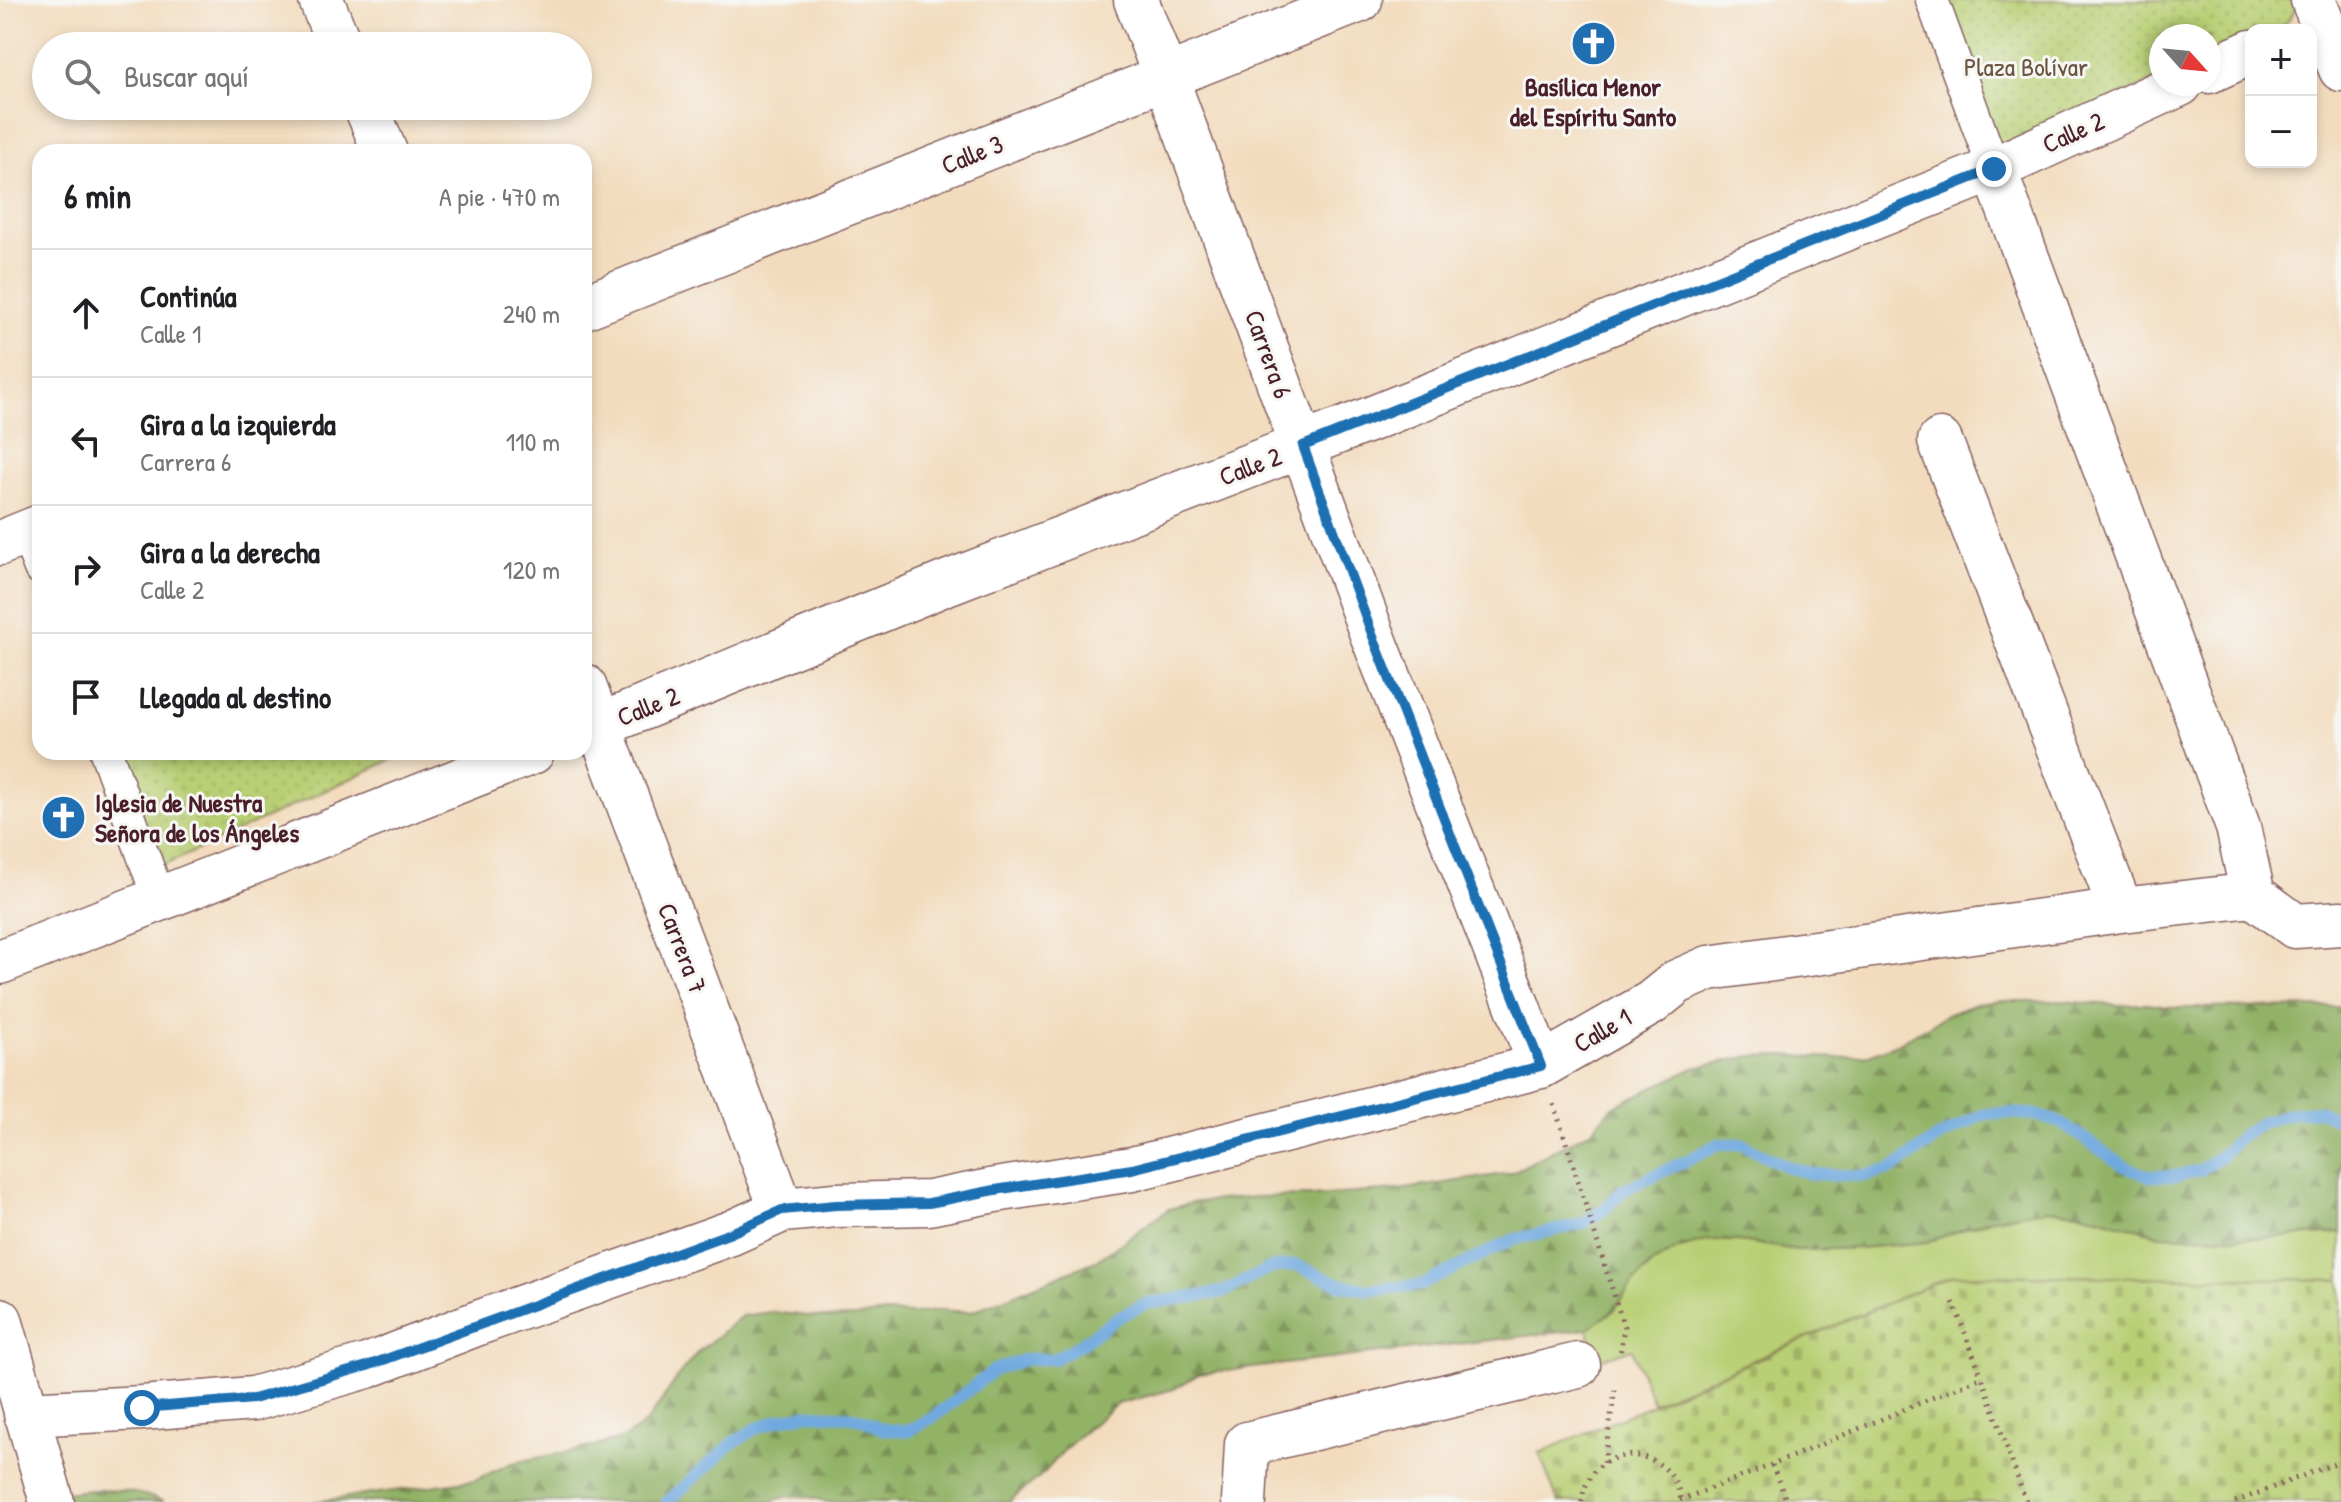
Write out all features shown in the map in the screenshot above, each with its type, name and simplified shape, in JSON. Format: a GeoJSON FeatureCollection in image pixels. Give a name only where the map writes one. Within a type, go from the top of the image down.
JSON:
{"type":"FeatureCollection","features":[{"type":"Feature","properties":{"kind":"street"},"geometry":{"type":"LineString","coordinates":[[321,0],[334,32]]}},
{"type":"Feature","properties":{"kind":"street","name":"Carrera 6"},"geometry":{"type":"LineString","coordinates":[[1136,0],[1372,634],[1546,1080]]}},
{"type":"Feature","properties":{"kind":"street","name":"Calle 3"},"geometry":{"type":"LineString","coordinates":[[592,304],[1360,0]]}},
{"type":"Feature","properties":{"kind":"street"},"geometry":{"type":"LineString","coordinates":[[1932,0],[2238,827],[2253,895],[2295,926],[2341,923]]}},
{"type":"Feature","properties":{"kind":"street"},"geometry":{"type":"LineString","coordinates":[[2318,16],[2341,69]]}},
{"type":"Feature","properties":{"kind":"street"},"geometry":{"type":"LineString","coordinates":[[2221,66],[2245,55]]}},
{"type":"Feature","properties":{"kind":"street","name":"Calle 2"},"geometry":{"type":"LineString","coordinates":[[592,714],[944,584],[1303,446],[1994,169],[2154,96]]}},
{"type":"Feature","properties":{"kind":"street"},"geometry":{"type":"LineString","coordinates":[[372,120],[382,144]]}},
{"type":"Feature","properties":{"kind":"street"},"geometry":{"type":"LineString","coordinates":[[1940,441],[2121,910]]}},
{"type":"Feature","properties":{"kind":"street","name":"Carrera 7"},"geometry":{"type":"LineString","coordinates":[[592,723],[782,1210]]}},
{"type":"Feature","properties":{"kind":"street"},"geometry":{"type":"LineString","coordinates":[[109,760],[159,899]]}},
{"type":"Feature","properties":{"kind":"street"},"geometry":{"type":"LineString","coordinates":[[0,962],[512,760]]}},
{"type":"Feature","properties":{"kind":"street","name":"Calle 1"},"geometry":{"type":"LineString","coordinates":[[26,1414],[253,1399],[367,1366],[731,1233],[782,1210],[836,1205],[929,1203],[1132,1169],[1546,1080],[1677,982],[1709,968],[2121,910],[2253,895]]}},
{"type":"Feature","properties":{"kind":"street"},"geometry":{"type":"LineString","coordinates":[[0,1320],[46,1485]]}},
{"type":"Feature","properties":{"kind":"street"},"geometry":{"type":"LineString","coordinates":[[1244,1502],[1247,1444],[1578,1365]]}},
{"type":"Feature","properties":{"kind":"path"},"geometry":{"type":"LineString","coordinates":[[1546,1080],[1624,1327],[1620,1357]]}},
{"type":"Feature","properties":{"kind":"path"},"geometry":{"type":"LineString","coordinates":[[1953,1302],[2026,1502]]}},
{"type":"Feature","properties":{"kind":"path"},"geometry":{"type":"LineString","coordinates":[[1582,1502],[1586,1484],[1596,1469],[1614,1458],[1627,1455],[1651,1459],[1672,1477],[1681,1501],[1982,1377]]}},
{"type":"Feature","properties":{"kind":"path"},"geometry":{"type":"LineString","coordinates":[[1604,1463],[1615,1387]]}},
{"type":"Feature","properties":{"kind":"path"},"geometry":{"type":"LineString","coordinates":[[2235,1502],[2341,1461]]}},
{"type":"Feature","properties":{"kind":"path"},"geometry":{"type":"LineString","coordinates":[[1772,1465],[1787,1502]]}},
{"type":"Feature","properties":{"kind":"green space","name":"Plaza Bolívar"},"geometry":{"type":"Polygon","coordinates":[[[1932,0],[2300,0],[2284,24],[2245,24],[2245,42],[2221,53],[2221,24],[2149,24],[2149,83],[1987,153],[1932,0]]]}},
{"type":"Feature","properties":{"kind":"green space"},"geometry":{"type":"Polygon","coordinates":[[[109,760],[391,760],[148,873],[109,760]]]}},
{"type":"Feature","properties":{"kind":"green space"},"geometry":{"type":"Polygon","coordinates":[[[2001,1001],[2147,1004],[2176,1008],[2341,1007],[2341,1233],[2260,1238],[2161,1235],[2081,1212],[2047,1209],[1992,1219],[1927,1242],[1797,1250],[1710,1240],[1679,1248],[1652,1264],[1631,1285],[1614,1310],[1587,1329],[1199,1374],[1174,1389],[1117,1404],[1009,1502],[826,1502],[798,1496],[771,1502],[312,1502],[475,1480],[512,1463],[624,1438],[647,1422],[698,1352],[742,1316],[771,1312],[826,1318],[942,1310],[971,1312],[1098,1260],[1169,1209],[1196,1202],[1255,1197],[1398,1190],[1511,1173],[1591,1131],[1612,1107],[1694,1068],[1751,1056],[1839,1058],[1869,1055],[1899,1043],[1947,1015],[1975,1004],[2001,1001]]]}},
{"type":"Feature","properties":{"kind":"green space"},"geometry":{"type":"Polygon","coordinates":[[[2047,1209],[2081,1212],[2161,1235],[2260,1238],[2341,1233],[2341,1280],[1953,1275],[1653,1403],[1632,1349],[1599,1360],[1587,1329],[1614,1310],[1631,1285],[1652,1264],[1679,1248],[1710,1240],[1797,1250],[1926,1242],[1992,1219],[2047,1209]]]}},
{"type":"Feature","properties":{"kind":"green space"},"geometry":{"type":"Polygon","coordinates":[[[1953,1275],[2341,1280],[2341,1502],[1558,1502],[1539,1453],[1953,1275]]]}},
{"type":"Feature","properties":{"kind":"green space"},"geometry":{"type":"Polygon","coordinates":[[[92,1490],[146,1495],[164,1502],[41,1502],[63,1493],[92,1490]]]}},
{"type":"Feature","properties":{"kind":"waterway"},"geometry":{"type":"LineString","coordinates":[[667,1502],[733,1443],[755,1429],[781,1419],[807,1414],[834,1415],[859,1418],[882,1429],[908,1431],[932,1418],[996,1369],[1027,1359],[1054,1359],[1120,1316],[1145,1304],[1223,1292],[1271,1268],[1296,1265],[1342,1285],[1369,1290],[1422,1285],[1512,1240],[1582,1224],[1605,1209],[1623,1190],[1718,1144],[1742,1144],[1788,1167],[1812,1174],[1864,1176],[1892,1169],[1936,1139],[1984,1114],[2011,1113],[2036,1115],[2061,1123],[2124,1166],[2148,1176],[2175,1176],[2200,1170],[2262,1122],[2292,1113],[2320,1111],[2341,1122]]}},
{"type":"Feature","properties":{"kind":"place","name":"Basílica Menor del Espíritu Santo"},"geometry":{"type":"Point","coordinates":[1593,43]}},
{"type":"Feature","properties":{"kind":"place","name":"Iglesia de Nuestra Señora de los Ángeles"},"geometry":{"type":"Point","coordinates":[64,817]}},
{"type":"Feature","properties":{"kind":"route"},"geometry":{"type":"LineString","coordinates":[[142,1408],[253,1399],[367,1366],[478,1323],[622,1274],[731,1233],[782,1210],[836,1205],[929,1203],[1132,1169],[1541,1066],[1372,634],[1303,446],[1994,169]]}}]}
